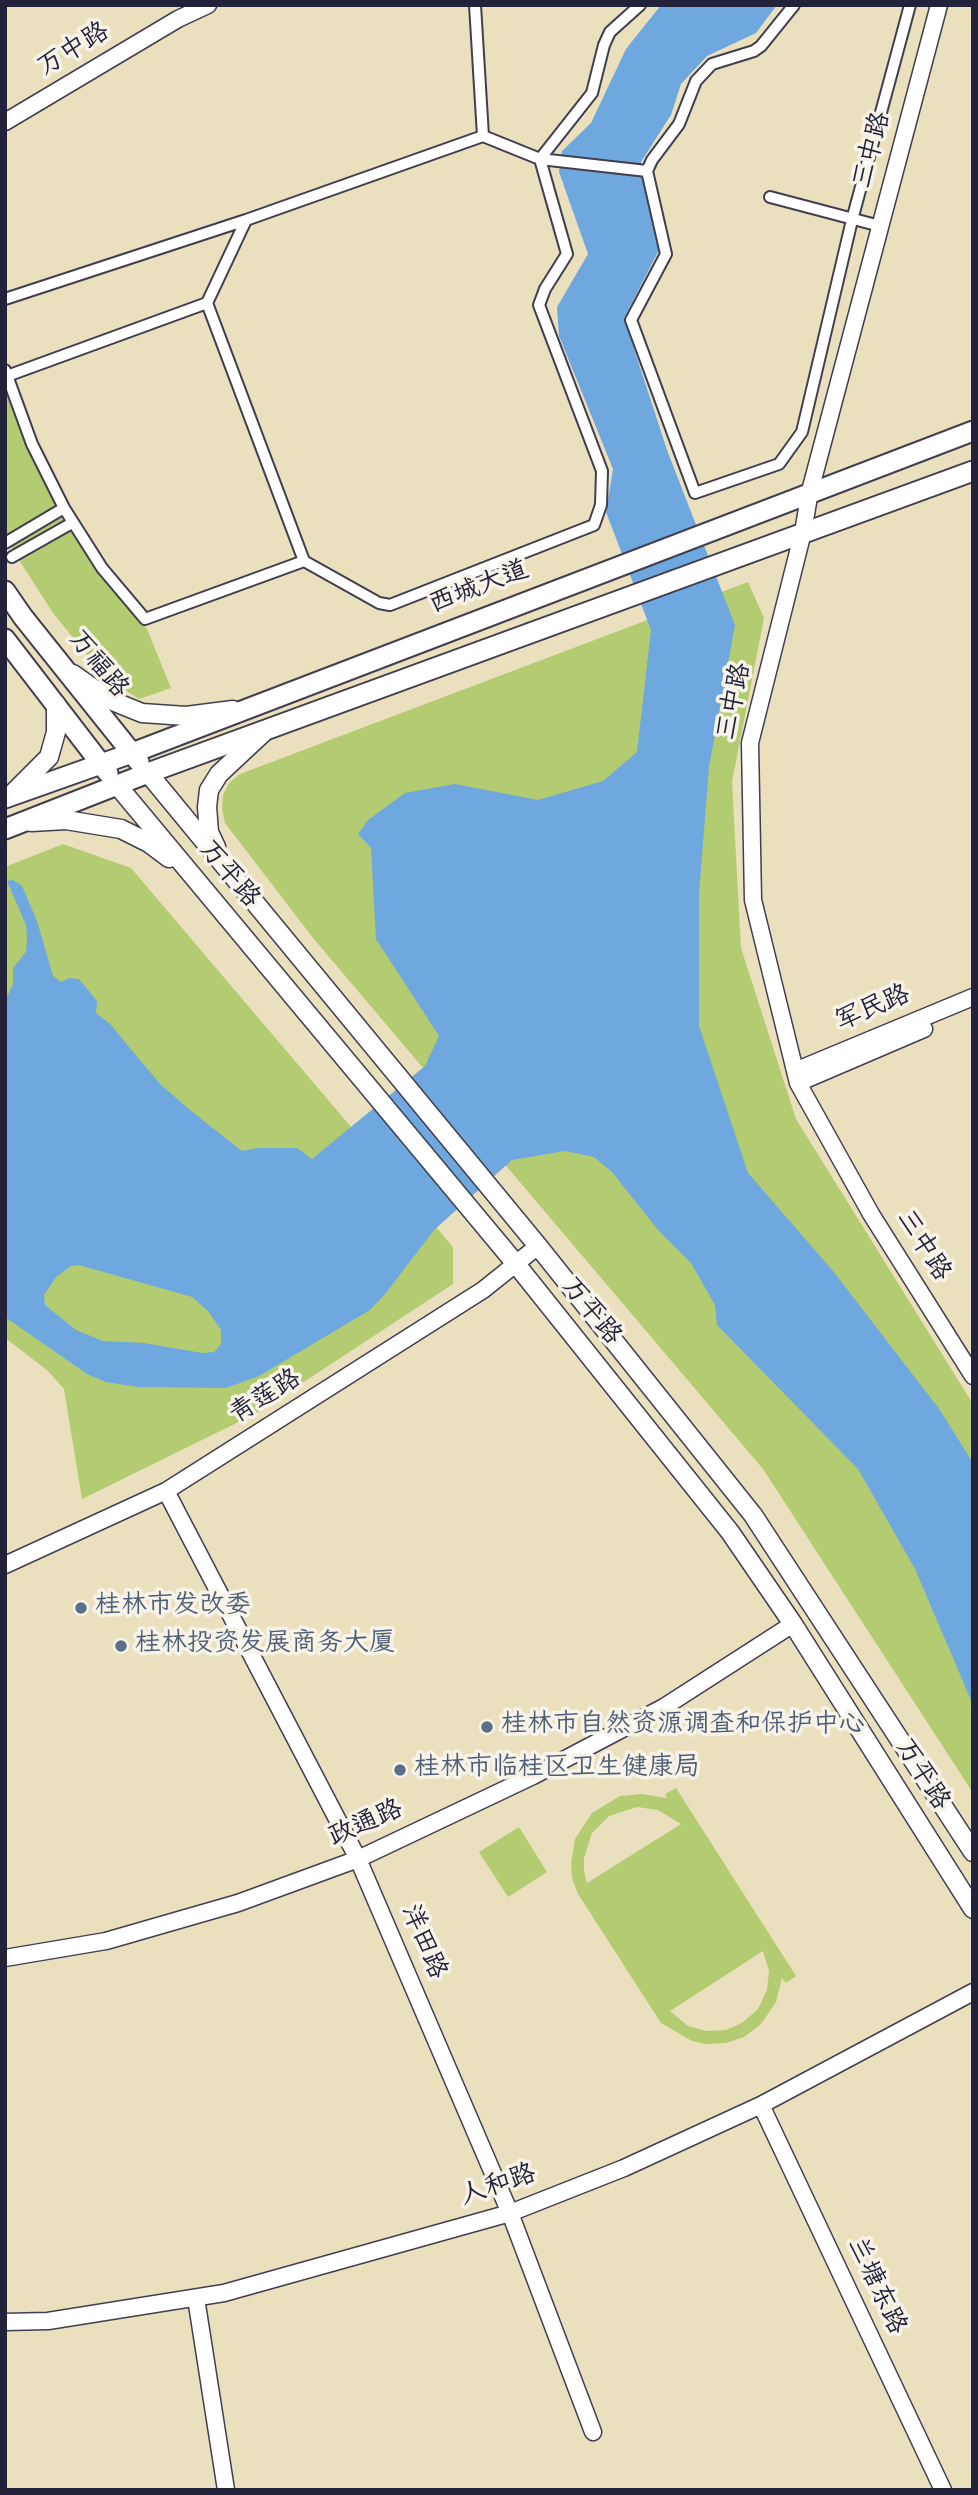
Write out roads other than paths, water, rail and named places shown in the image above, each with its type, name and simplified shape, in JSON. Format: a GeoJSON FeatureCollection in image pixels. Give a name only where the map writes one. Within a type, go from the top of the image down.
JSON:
{"type":"FeatureCollection","features":[{"type":"Feature","properties":{"kind":"highway","name":"西城大道"},"geometry":{"type":"LineString","coordinates":[[8,797],[973,431]]}},
{"type":"Feature","properties":{"kind":"highway"},"geometry":{"type":"LineString","coordinates":[[5,830],[148,773],[973,471]]}},
{"type":"Feature","properties":{"kind":"highway","name":"万福路"},"geometry":{"type":"LineString","coordinates":[[5,591],[148,773]]}},
{"type":"Feature","properties":{"kind":"highway","name":"万福路"},"geometry":{"type":"LineString","coordinates":[[5,639],[117,785]]}},
{"type":"Feature","properties":{"kind":"main road"},"geometry":{"type":"LineString","coordinates":[[60,663],[110,700],[142,713],[186,716],[247,708]]}},
{"type":"Feature","properties":{"kind":"main road"},"geometry":{"type":"LineString","coordinates":[[8,797],[48,757],[56,732],[56,704]]}},
{"type":"Feature","properties":{"kind":"main road"},"geometry":{"type":"LineString","coordinates":[[225,866],[209,832],[209,790],[219,774],[266,730]]}},
{"type":"Feature","properties":{"kind":"main road","name":"万平路"},"geometry":{"type":"LineString","coordinates":[[148,773],[538,1246],[753,1515],[973,1852]]}},
{"type":"Feature","properties":{"kind":"main road","name":"万平路"},"geometry":{"type":"LineString","coordinates":[[117,785],[516,1264],[730,1531],[793,1624],[973,1909]]}},
{"type":"Feature","properties":{"kind":"main road"},"geometry":{"type":"LineString","coordinates":[[24,822],[65,820],[121,828],[149,843],[191,874]]}},
{"type":"Feature","properties":{"kind":"street","name":"万中路"},"geometry":{"type":"LineString","coordinates":[[5,122],[178,19],[208,5]]}},
{"type":"Feature","properties":{"kind":"street"},"geometry":{"type":"LineString","coordinates":[[475,5],[483,136]]}},
{"type":"Feature","properties":{"kind":"street"},"geometry":{"type":"LineString","coordinates":[[540,159],[592,93],[610,32],[640,5]]}},
{"type":"Feature","properties":{"kind":"street"},"geometry":{"type":"LineString","coordinates":[[794,5],[761,46],[754,51],[712,64],[696,81],[679,124],[647,171],[666,254],[631,320],[695,493],[779,464],[802,432],[852,220],[909,5]]}},
{"type":"Feature","properties":{"kind":"street","name":"三中路"},"geometry":{"type":"LineString","coordinates":[[939,5],[810,491],[803,532],[750,743],[753,900],[796,1077],[871,1214],[973,1376]]}},
{"type":"Feature","properties":{"kind":"street"},"geometry":{"type":"LineString","coordinates":[[5,299],[246,220],[483,136],[540,159],[647,171]]}},
{"type":"Feature","properties":{"kind":"street"},"geometry":{"type":"LineString","coordinates":[[207,303],[304,561],[379,603],[390,605],[594,525],[601,505],[602,471],[540,305],[545,289],[568,254],[540,159]]}},
{"type":"Feature","properties":{"kind":"street"},"geometry":{"type":"LineString","coordinates":[[770,197],[880,226]]}},
{"type":"Feature","properties":{"kind":"street"},"geometry":{"type":"LineString","coordinates":[[246,220],[207,303],[6,373],[32,444],[72,523],[102,568],[145,619],[304,561]]}},
{"type":"Feature","properties":{"kind":"street"},"geometry":{"type":"LineString","coordinates":[[5,543],[64,508]]}},
{"type":"Feature","properties":{"kind":"street"},"geometry":{"type":"LineString","coordinates":[[12,557],[72,523]]}},
{"type":"Feature","properties":{"kind":"street","name":"军民路"},"geometry":{"type":"LineString","coordinates":[[796,1077],[973,997]]}},
{"type":"Feature","properties":{"kind":"street","name":"军民路"},"geometry":{"type":"LineString","coordinates":[[796,1077],[973,1007]]}},
{"type":"Feature","properties":{"kind":"street","name":"青莲路"},"geometry":{"type":"LineString","coordinates":[[5,1565],[166,1491],[483,1290],[538,1246]]}},
{"type":"Feature","properties":{"kind":"street","name":"洋田路"},"geometry":{"type":"LineString","coordinates":[[166,1491],[358,1859],[510,2213],[593,2432]]}},
{"type":"Feature","properties":{"kind":"street","name":"政通路"},"geometry":{"type":"LineString","coordinates":[[5,1958],[106,1941],[238,1903],[358,1859],[533,1776],[664,1707],[793,1624]]}},
{"type":"Feature","properties":{"kind":"street","name":"人和路"},"geometry":{"type":"LineString","coordinates":[[5,2322],[48,2321],[224,2293],[510,2213],[624,2168],[761,2105],[973,1992]]}},
{"type":"Feature","properties":{"kind":"street","name":"兰塘东路"},"geometry":{"type":"LineString","coordinates":[[761,2105],[943,2490]]}},
{"type":"Feature","properties":{"kind":"street"},"geometry":{"type":"LineString","coordinates":[[196,2298],[226,2490]]}},
{"type":"Feature","properties":{"kind":"water"},"geometry":{"type":"Polygon","coordinates":[[[661,5],[777,5],[756,33],[707,56],[681,84],[671,115],[641,162],[659,250],[624,318],[667,450],[735,625],[709,767],[699,894],[699,1026],[748,1173],[833,1271],[940,1410],[973,1463],[973,1705],[915,1569],[858,1469],[717,1325],[715,1305],[691,1263],[658,1230],[612,1172],[594,1157],[565,1151],[512,1160],[434,1230],[370,1310],[259,1376],[226,1388],[138,1387],[106,1382],[87,1374],[5,1317],[5,995],[8,995],[13,984],[13,968],[26,952],[27,939],[26,925],[7,881],[13,880],[22,886],[37,921],[53,976],[61,982],[69,978],[79,979],[97,1001],[96,1013],[110,1024],[160,1084],[242,1151],[258,1148],[297,1148],[312,1159],[425,1066],[439,1036],[376,939],[371,848],[358,834],[368,820],[405,793],[455,784],[538,800],[603,781],[637,752],[651,630],[606,512],[613,469],[559,336],[557,307],[588,254],[559,172],[562,151],[591,123],[626,49],[661,5]],[[79,1265],[71,1266],[56,1277],[44,1295],[45,1305],[76,1330],[103,1341],[144,1343],[202,1353],[214,1352],[221,1344],[221,1330],[208,1311],[192,1297],[79,1265]]]}},
{"type":"Feature","properties":{"kind":"place","name":"桂林市发改委"},"geometry":{"type":"Point","coordinates":[81,1608]}},
{"type":"Feature","properties":{"kind":"place","name":"桂林投资发展商务大厦"},"geometry":{"type":"Point","coordinates":[121,1646]}},
{"type":"Feature","properties":{"kind":"place","name":"桂林市自然资源调查和保护中心"},"geometry":{"type":"Point","coordinates":[487,1727]}},
{"type":"Feature","properties":{"kind":"place","name":"桂林市临桂区卫生健康局"},"geometry":{"type":"Point","coordinates":[400,1770]}}]}
